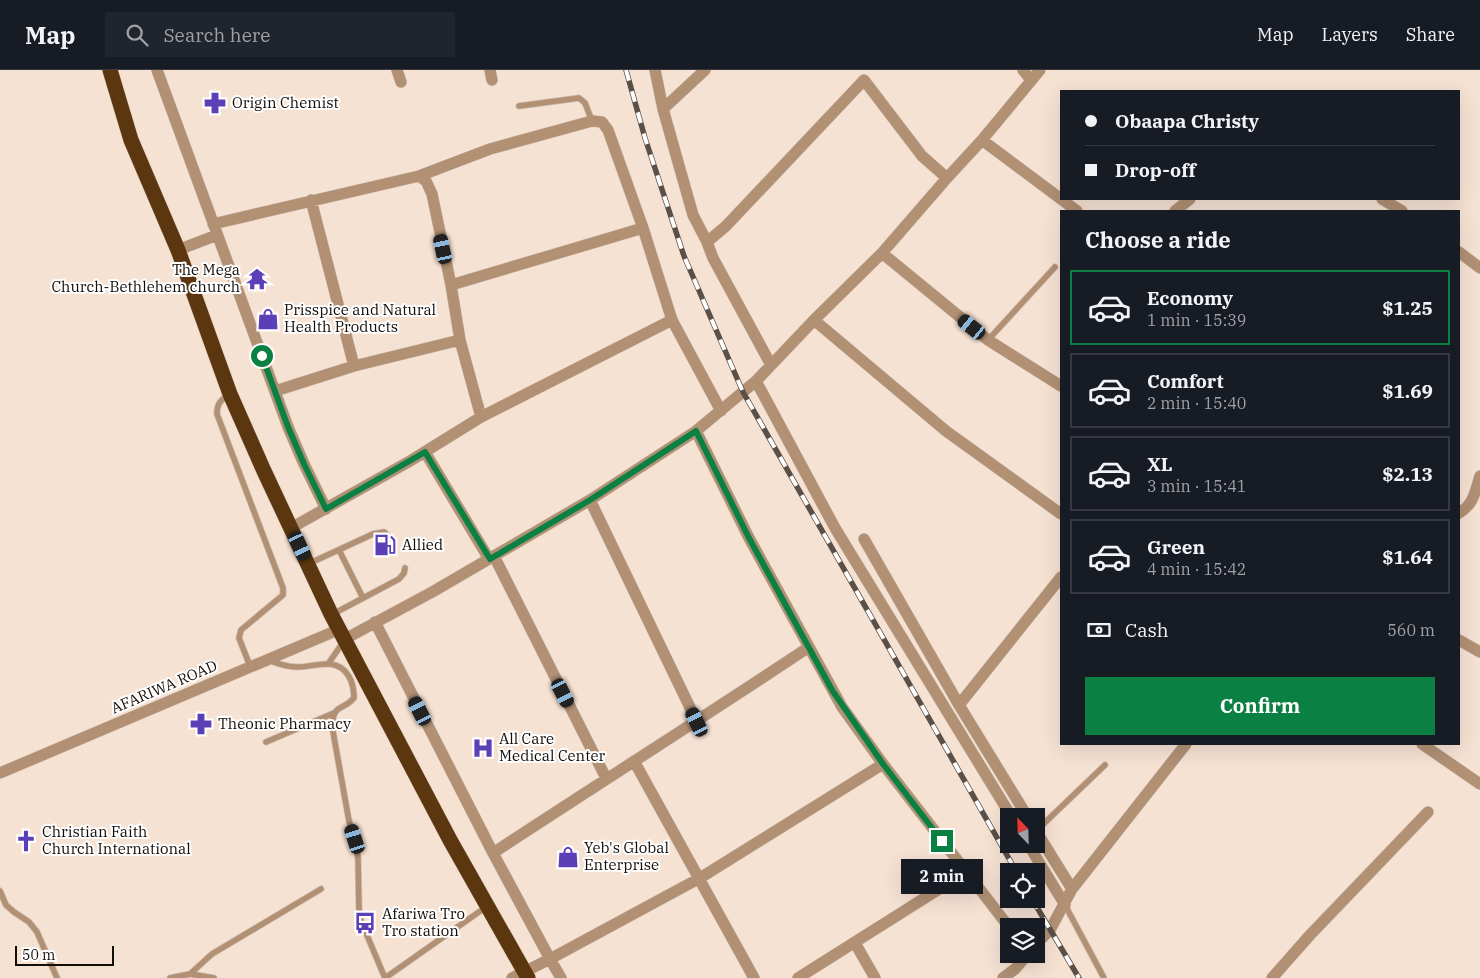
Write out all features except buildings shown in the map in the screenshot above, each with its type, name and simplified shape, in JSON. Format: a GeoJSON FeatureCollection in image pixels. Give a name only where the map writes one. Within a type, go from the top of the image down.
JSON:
{"type":"FeatureCollection","features":[{"type":"Feature","properties":{"kind":"highway"},"geometry":{"type":"LineString","coordinates":[[110,70],[131,140],[178,250],[230,394],[331,614],[487,906],[521,976]]}},
{"type":"Feature","properties":{"kind":"street"},"geometry":{"type":"LineString","coordinates":[[157,70],[288,427],[326,509]]}},
{"type":"Feature","properties":{"kind":"street"},"geometry":{"type":"LineString","coordinates":[[398,70],[401,82]]}},
{"type":"Feature","properties":{"kind":"street"},"geometry":{"type":"LineString","coordinates":[[655,70],[663,109],[693,215],[713,258],[772,365]]}},
{"type":"Feature","properties":{"kind":"street"},"geometry":{"type":"LineString","coordinates":[[663,109],[705,70]]}},
{"type":"Feature","properties":{"kind":"street"},"geometry":{"type":"LineString","coordinates":[[856,70],[922,156],[947,178]]}},
{"type":"Feature","properties":{"kind":"street"},"geometry":{"type":"LineString","coordinates":[[1023,70],[1032,80]]}},
{"type":"Feature","properties":{"kind":"street","name":"AFARIWA ROAD"},"geometry":{"type":"LineString","coordinates":[[0,774],[267,659],[375,622],[590,500],[696,431],[756,381],[882,253],[982,140],[1040,70]]}},
{"type":"Feature","properties":{"kind":"street"},"geometry":{"type":"LineString","coordinates":[[707,242],[726,226],[864,80]]}},
{"type":"Feature","properties":{"kind":"street"},"geometry":{"type":"LineString","coordinates":[[178,250],[215,229],[311,200],[419,176],[490,149],[592,121],[602,122],[608,130],[643,228],[672,320],[720,411]]}},
{"type":"Feature","properties":{"kind":"street"},"geometry":{"type":"LineString","coordinates":[[982,140],[1060,198]]}},
{"type":"Feature","properties":{"kind":"street"},"geometry":{"type":"LineString","coordinates":[[419,176],[426,181],[432,194],[460,340],[481,417]]}},
{"type":"Feature","properties":{"kind":"street"},"geometry":{"type":"LineString","coordinates":[[311,200],[354,366]]}},
{"type":"Feature","properties":{"kind":"street"},"geometry":{"type":"LineString","coordinates":[[1062,200],[1076,210]]}},
{"type":"Feature","properties":{"kind":"street"},"geometry":{"type":"LineString","coordinates":[[1176,210],[1189,200]]}},
{"type":"Feature","properties":{"kind":"street"},"geometry":{"type":"LineString","coordinates":[[1384,200],[1400,210]]}},
{"type":"Feature","properties":{"kind":"street"},"geometry":{"type":"LineString","coordinates":[[451,286],[643,228]]}},
{"type":"Feature","properties":{"kind":"street"},"geometry":{"type":"LineString","coordinates":[[882,253],[988,340],[1060,385]]}},
{"type":"Feature","properties":{"kind":"street"},"geometry":{"type":"LineString","coordinates":[[1460,253],[1480,268]]}},
{"type":"Feature","properties":{"kind":"street"},"geometry":{"type":"LineString","coordinates":[[291,528],[425,452],[481,417],[672,320]]}},
{"type":"Feature","properties":{"kind":"street"},"geometry":{"type":"LineString","coordinates":[[814,320],[946,431],[1060,513]]}},
{"type":"Feature","properties":{"kind":"street"},"geometry":{"type":"LineString","coordinates":[[275,391],[354,366],[460,340]]}},
{"type":"Feature","properties":{"kind":"street"},"geometry":{"type":"LineString","coordinates":[[756,381],[835,528],[1006,808]]}},
{"type":"Feature","properties":{"kind":"street"},"geometry":{"type":"LineString","coordinates":[[696,431],[749,538],[842,707],[883,764],[1002,918]]}},
{"type":"Feature","properties":{"kind":"street"},"geometry":{"type":"LineString","coordinates":[[425,452],[492,557],[606,778]]}},
{"type":"Feature","properties":{"kind":"street"},"geometry":{"type":"LineString","coordinates":[[1460,512],[1468,507],[1474,498],[1480,476]]}},
{"type":"Feature","properties":{"kind":"street"},"geometry":{"type":"LineString","coordinates":[[590,500],[697,722]]}},
{"type":"Feature","properties":{"kind":"street"},"geometry":{"type":"LineString","coordinates":[[864,539],[959,705],[1023,808]]}},
{"type":"Feature","properties":{"kind":"street"},"geometry":{"type":"LineString","coordinates":[[959,705],[1060,578]]}},
{"type":"Feature","properties":{"kind":"street"},"geometry":{"type":"LineString","coordinates":[[375,622],[493,853],[562,978]]}},
{"type":"Feature","properties":{"kind":"street"},"geometry":{"type":"LineString","coordinates":[[1460,641],[1480,652]]}},
{"type":"Feature","properties":{"kind":"street"},"geometry":{"type":"LineString","coordinates":[[493,853],[606,778],[697,722],[809,647]]}},
{"type":"Feature","properties":{"kind":"street"},"geometry":{"type":"LineString","coordinates":[[1045,935],[1065,905],[1072,889],[1185,745]]}},
{"type":"Feature","properties":{"kind":"street"},"geometry":{"type":"LineString","coordinates":[[1423,745],[1480,784]]}},
{"type":"Feature","properties":{"kind":"street"},"geometry":{"type":"LineString","coordinates":[[634,761],[754,978]]}},
{"type":"Feature","properties":{"kind":"street"},"geometry":{"type":"LineString","coordinates":[[521,976],[700,878],[883,764]]}},
{"type":"Feature","properties":{"kind":"street"},"geometry":{"type":"LineString","coordinates":[[1272,978],[1310,935],[1428,812]]}},
{"type":"Feature","properties":{"kind":"street"},"geometry":{"type":"LineString","coordinates":[[1045,845],[1072,889]]}},
{"type":"Feature","properties":{"kind":"street"},"geometry":{"type":"LineString","coordinates":[[1033,853],[1065,905]]}},
{"type":"Feature","properties":{"kind":"street"},"geometry":{"type":"LineString","coordinates":[[798,978],[966,872]]}},
{"type":"Feature","properties":{"kind":"street"},"geometry":{"type":"LineString","coordinates":[[855,943],[875,978]]}},
{"type":"Feature","properties":{"kind":"street"},"geometry":{"type":"LineString","coordinates":[[1004,978],[1020,963]]}},
{"type":"Feature","properties":{"kind":"lane"},"geometry":{"type":"LineString","coordinates":[[519,106],[579,98],[585,103],[592,121]]}},
{"type":"Feature","properties":{"kind":"lane"},"geometry":{"type":"LineString","coordinates":[[988,340],[1054,267]]}},
{"type":"Feature","properties":{"kind":"lane"},"geometry":{"type":"LineString","coordinates":[[230,394],[219,402],[216,414],[283,588],[283,595],[239,633],[239,638],[250,666]]}},
{"type":"Feature","properties":{"kind":"lane"},"geometry":{"type":"LineString","coordinates":[[308,564],[373,534],[384,532],[391,538]]}},
{"type":"Feature","properties":{"kind":"lane"},"geometry":{"type":"LineString","coordinates":[[339,550],[363,598]]}},
{"type":"Feature","properties":{"kind":"lane"},"geometry":{"type":"LineString","coordinates":[[331,614],[399,579],[404,573],[405,568]]}},
{"type":"Feature","properties":{"kind":"lane"},"geometry":{"type":"LineString","coordinates":[[328,664],[342,634]]}},
{"type":"Feature","properties":{"kind":"lane"},"geometry":{"type":"LineString","coordinates":[[266,742],[334,713],[354,698],[353,683],[348,674],[338,666],[328,664],[300,667],[283,666],[267,659]]}},
{"type":"Feature","properties":{"kind":"lane"},"geometry":{"type":"LineString","coordinates":[[334,713],[332,726],[349,821],[355,839],[358,858],[361,921],[385,978],[487,906]]}},
{"type":"Feature","properties":{"kind":"lane"},"geometry":{"type":"LineString","coordinates":[[1045,821],[1105,764]]}},
{"type":"Feature","properties":{"kind":"lane"},"geometry":{"type":"LineString","coordinates":[[190,974],[212,954],[321,889]]}},
{"type":"Feature","properties":{"kind":"lane"},"geometry":{"type":"LineString","coordinates":[[0,891],[6,905],[29,922],[37,932],[56,978]]}},
{"type":"Feature","properties":{"kind":"lane"},"geometry":{"type":"LineString","coordinates":[[1065,905],[1104,978]]}},
{"type":"Feature","properties":{"kind":"lane"},"geometry":{"type":"LineString","coordinates":[[170,978],[190,974],[214,978]]}},
{"type":"Feature","properties":{"kind":"railway"},"geometry":{"type":"LineString","coordinates":[[626,70],[645,138],[684,256],[743,392],[1011,863]]}},
{"type":"Feature","properties":{"kind":"railway"},"geometry":{"type":"LineString","coordinates":[[1037,908],[1079,978]]}},
{"type":"Feature","properties":{"kind":"place","name":"Origin Chemist"},"geometry":{"type":"Point","coordinates":[215,103]}},
{"type":"Feature","properties":{"kind":"place","name":"The Mega Church-Bethlehem church"},"geometry":{"type":"Point","coordinates":[257,279]}},
{"type":"Feature","properties":{"kind":"place","name":"Prisspice and Natural Health Products"},"geometry":{"type":"Point","coordinates":[268,319]}},
{"type":"Feature","properties":{"kind":"place","name":"Allied"},"geometry":{"type":"Point","coordinates":[385,545]}},
{"type":"Feature","properties":{"kind":"place","name":"Theonic Pharmacy"},"geometry":{"type":"Point","coordinates":[201,724]}},
{"type":"Feature","properties":{"kind":"place","name":"All Care Medical Center"},"geometry":{"type":"Point","coordinates":[483,748]}},
{"type":"Feature","properties":{"kind":"place","name":"Christian Faith Church International"},"geometry":{"type":"Point","coordinates":[26,841]}},
{"type":"Feature","properties":{"kind":"place","name":"Yeb's Global Enterprise"},"geometry":{"type":"Point","coordinates":[568,857]}},
{"type":"Feature","properties":{"kind":"place","name":"Afariwa Tro Tro station"},"geometry":{"type":"Point","coordinates":[365,923]}},
{"type":"Feature","properties":{"kind":"route"},"geometry":{"type":"LineString","coordinates":[[262,356],[288,427],[326,509],[425,452],[490,559],[590,500],[696,431],[749,538],[842,707],[942,841]]}}]}
